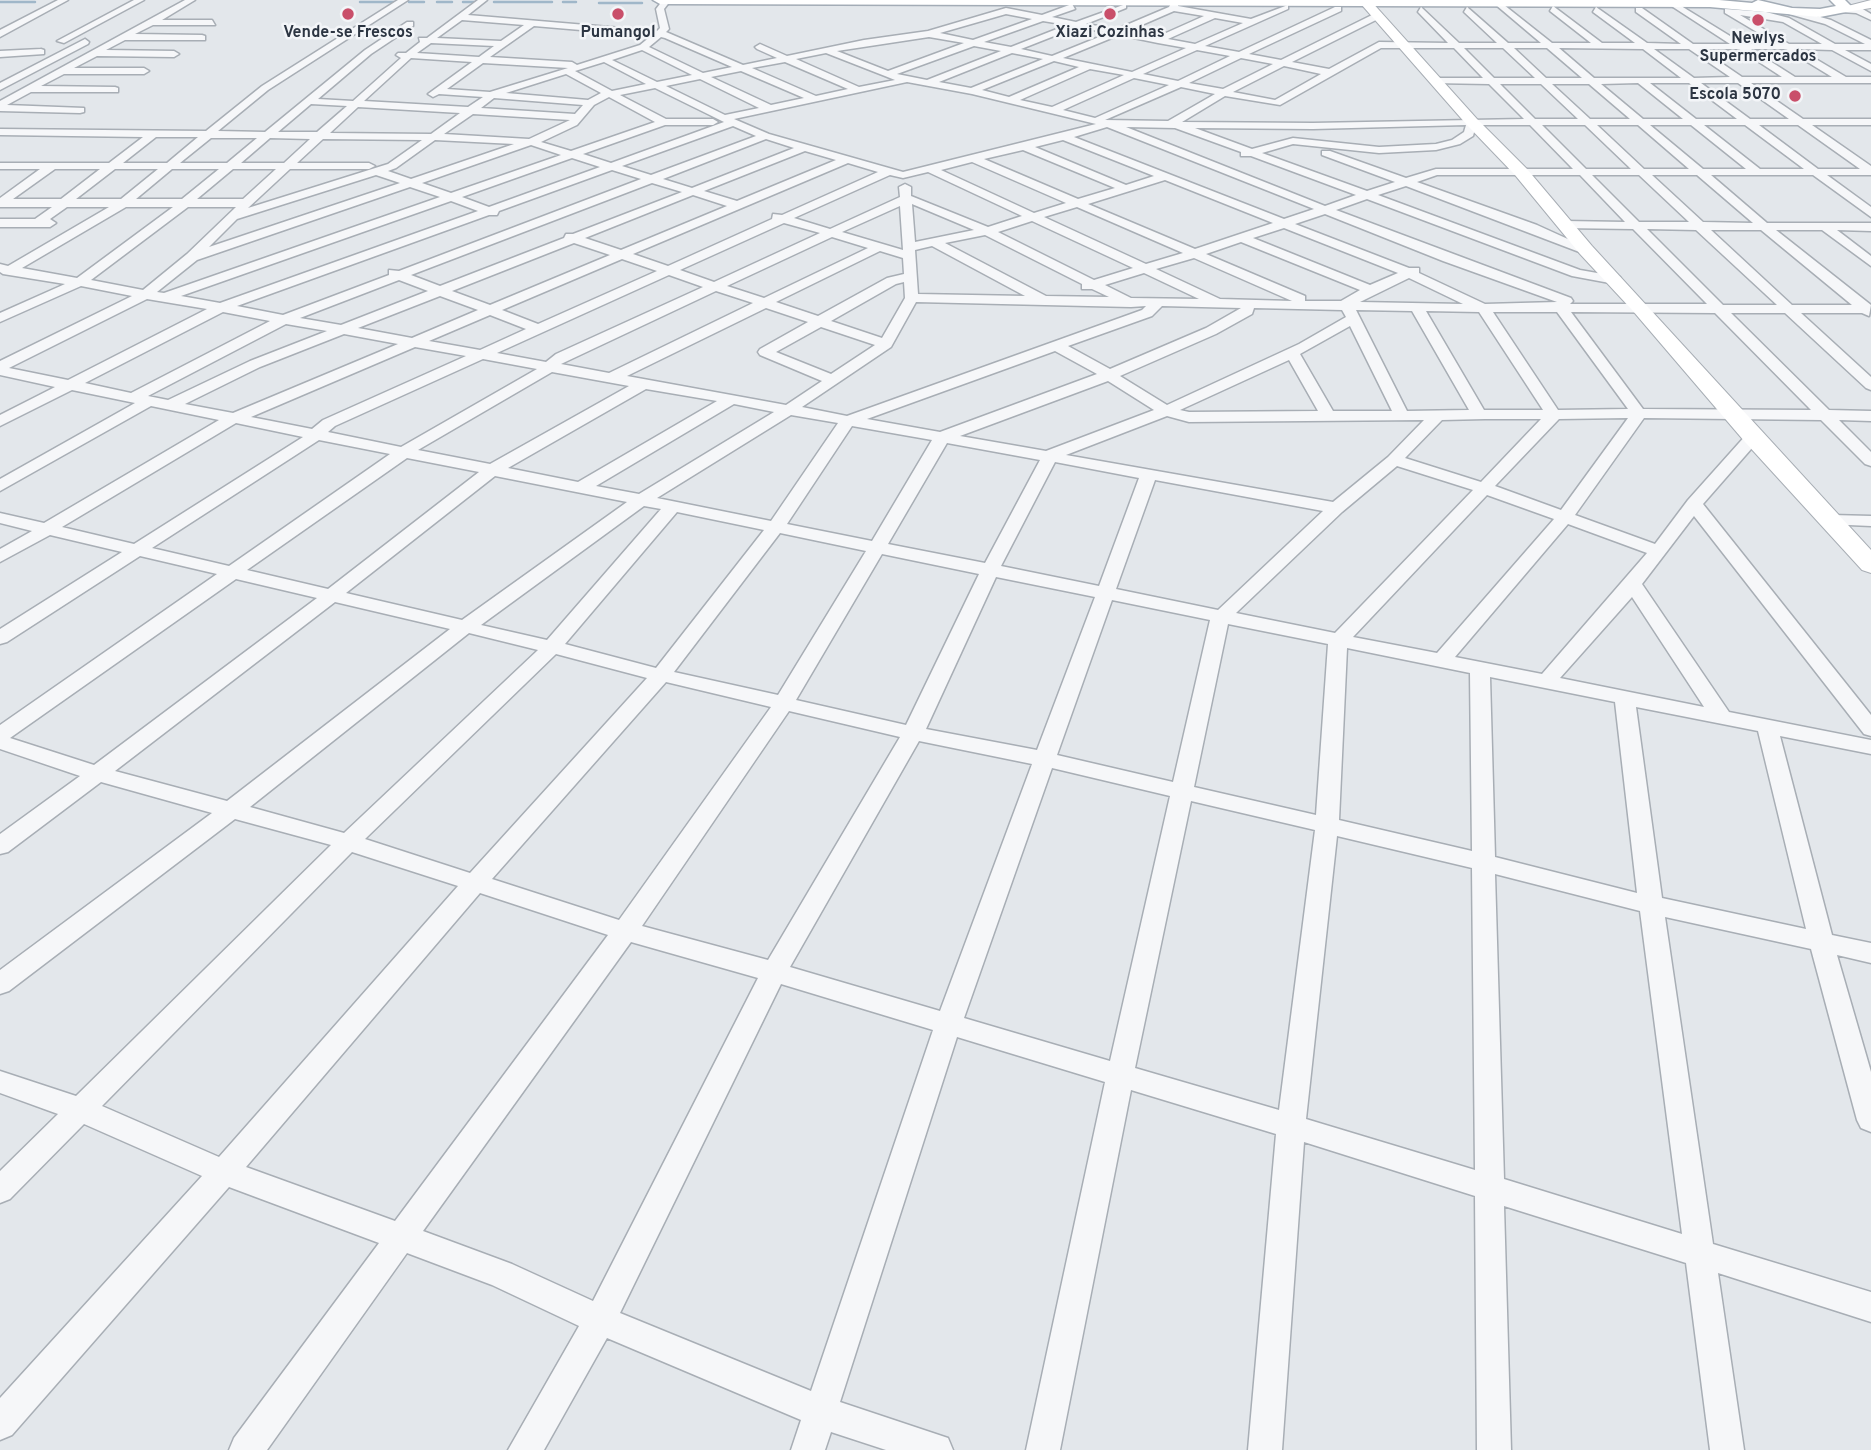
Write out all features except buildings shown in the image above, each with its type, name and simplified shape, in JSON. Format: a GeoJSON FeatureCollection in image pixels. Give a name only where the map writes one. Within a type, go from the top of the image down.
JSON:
{"type":"FeatureCollection","features":[{"type":"Feature","properties":{"kind":"main road"},"geometry":{"type":"LineString","coordinates":[[660,0],[1371,9],[1499,3],[1673,3],[1736,4],[1786,11],[1841,10]]}},
{"type":"Feature","properties":{"kind":"main road"},"geometry":{"type":"LineString","coordinates":[[1752,0],[1786,11]]}},
{"type":"Feature","properties":{"kind":"street"},"geometry":{"type":"LineString","coordinates":[[0,34],[64,0]]}},
{"type":"Feature","properties":{"kind":"street"},"geometry":{"type":"LineString","coordinates":[[20,63],[140,0]]}},
{"type":"Feature","properties":{"kind":"street"},"geometry":{"type":"LineString","coordinates":[[0,106],[191,0]]}},
{"type":"Feature","properties":{"kind":"street"},"geometry":{"type":"LineString","coordinates":[[4,271],[124,203],[282,76],[404,0]]}},
{"type":"Feature","properties":{"kind":"street"},"geometry":{"type":"LineString","coordinates":[[0,369],[146,295],[192,257],[355,104],[397,59],[409,55],[440,25],[483,0]]}},
{"type":"Feature","properties":{"kind":"street"},"geometry":{"type":"LineString","coordinates":[[240,211],[392,166],[494,94],[643,47],[661,34],[665,23],[660,9],[667,0]]}},
{"type":"Feature","properties":{"kind":"street"},"geometry":{"type":"LineString","coordinates":[[1499,3],[1764,226],[1869,310]]}},
{"type":"Feature","properties":{"kind":"street"},"geometry":{"type":"LineString","coordinates":[[1673,3],[1793,80]]}},
{"type":"Feature","properties":{"kind":"street"},"geometry":{"type":"LineString","coordinates":[[1841,10],[1871,4]]}},
{"type":"Feature","properties":{"kind":"street"},"geometry":{"type":"LineString","coordinates":[[972,91],[1048,58],[1119,32],[1174,5],[1213,16],[1266,25]]}},
{"type":"Feature","properties":{"kind":"street"},"geometry":{"type":"LineString","coordinates":[[192,257],[531,142],[561,130],[579,117],[590,103],[612,93],[864,43],[929,34],[1005,6],[1039,18],[1328,72]]}},
{"type":"Feature","properties":{"kind":"street"},"geometry":{"type":"LineString","coordinates":[[931,82],[1123,6]]}},
{"type":"Feature","properties":{"kind":"street"},"geometry":{"type":"LineString","coordinates":[[886,74],[1072,7]]}},
{"type":"Feature","properties":{"kind":"street"},"geometry":{"type":"LineString","coordinates":[[1158,40],[1230,7]]}},
{"type":"Feature","properties":{"kind":"street"},"geometry":{"type":"LineString","coordinates":[[1054,110],[1285,7]]}},
{"type":"Feature","properties":{"kind":"street"},"geometry":{"type":"LineString","coordinates":[[606,60],[728,121],[765,136],[903,174],[1024,147],[1102,122],[1338,9]]}},
{"type":"Feature","properties":{"kind":"street"},"geometry":{"type":"LineString","coordinates":[[1172,123],[1223,93],[1334,37],[1371,9],[1472,122],[1521,172],[1586,250],[1640,307],[1753,438],[1871,565]]}},
{"type":"Feature","properties":{"kind":"street"},"geometry":{"type":"LineString","coordinates":[[1422,9],[1531,122],[1871,461]]}},
{"type":"Feature","properties":{"kind":"street"},"geometry":{"type":"LineString","coordinates":[[1553,9],[1601,47]]}},
{"type":"Feature","properties":{"kind":"street"},"geometry":{"type":"LineString","coordinates":[[1467,10],[1871,385]]}},
{"type":"Feature","properties":{"kind":"street"},"geometry":{"type":"LineString","coordinates":[[1596,10],[1871,213]]}},
{"type":"Feature","properties":{"kind":"street"},"geometry":{"type":"LineString","coordinates":[[1639,10],[1871,172]]}},
{"type":"Feature","properties":{"kind":"street"},"geometry":{"type":"LineString","coordinates":[[1841,10],[1858,10],[1871,17]]}},
{"type":"Feature","properties":{"kind":"street"},"geometry":{"type":"LineString","coordinates":[[1841,10],[1871,38]]}},
{"type":"Feature","properties":{"kind":"street"},"geometry":{"type":"LineString","coordinates":[[1844,80],[1728,11],[1779,18],[1871,68]]}},
{"type":"Feature","properties":{"kind":"street"},"geometry":{"type":"LineString","coordinates":[[1786,11],[1828,22],[1871,46]]}},
{"type":"Feature","properties":{"kind":"street"},"geometry":{"type":"LineString","coordinates":[[457,17],[661,34],[746,67],[814,99]]}},
{"type":"Feature","properties":{"kind":"street"},"geometry":{"type":"LineString","coordinates":[[151,22],[212,23]]}},
{"type":"Feature","properties":{"kind":"street"},"geometry":{"type":"LineString","coordinates":[[372,22],[385,22]]}},
{"type":"Feature","properties":{"kind":"street"},"geometry":{"type":"LineString","coordinates":[[413,107],[534,22]]}},
{"type":"Feature","properties":{"kind":"street"},"geometry":{"type":"LineString","coordinates":[[0,318],[80,282],[184,204],[368,52],[416,24],[397,23]]}},
{"type":"Feature","properties":{"kind":"street"},"geometry":{"type":"LineString","coordinates":[[468,27],[524,30]]}},
{"type":"Feature","properties":{"kind":"street"},"geometry":{"type":"LineString","coordinates":[[1279,27],[1379,45],[1404,46],[1871,46]]}},
{"type":"Feature","properties":{"kind":"street"},"geometry":{"type":"LineString","coordinates":[[929,34],[1276,103],[1379,45]]}},
{"type":"Feature","properties":{"kind":"street"},"geometry":{"type":"LineString","coordinates":[[1,82],[22,75],[94,37]]}},
{"type":"Feature","properties":{"kind":"street"},"geometry":{"type":"LineString","coordinates":[[123,37],[202,38]]}},
{"type":"Feature","properties":{"kind":"street"},"geometry":{"type":"LineString","coordinates":[[415,39],[504,44]]}},
{"type":"Feature","properties":{"kind":"street"},"geometry":{"type":"LineString","coordinates":[[864,43],[885,51]]}},
{"type":"Feature","properties":{"kind":"street"},"geometry":{"type":"LineString","coordinates":[[643,47],[768,108]]}},
{"type":"Feature","properties":{"kind":"street"},"geometry":{"type":"LineString","coordinates":[[760,47],[857,90]]}},
{"type":"Feature","properties":{"kind":"street"},"geometry":{"type":"LineString","coordinates":[[326,50],[382,53]]}},
{"type":"Feature","properties":{"kind":"street"},"geometry":{"type":"LineString","coordinates":[[828,51],[886,74],[1102,122],[1326,210],[1429,266],[1483,308],[1554,415]]}},
{"type":"Feature","properties":{"kind":"street"},"geometry":{"type":"LineString","coordinates":[[2,54],[41,52]]}},
{"type":"Feature","properties":{"kind":"street"},"geometry":{"type":"LineString","coordinates":[[95,53],[174,54]]}},
{"type":"Feature","properties":{"kind":"street"},"geometry":{"type":"LineString","coordinates":[[409,55],[585,66]]}},
{"type":"Feature","properties":{"kind":"street"},"geometry":{"type":"LineString","coordinates":[[397,59],[478,73]]}},
{"type":"Feature","properties":{"kind":"street"},"geometry":{"type":"LineString","coordinates":[[907,59],[918,64]]}},
{"type":"Feature","properties":{"kind":"street"},"geometry":{"type":"LineString","coordinates":[[1011,100],[1088,66]]}},
{"type":"Feature","properties":{"kind":"street"},"geometry":{"type":"LineString","coordinates":[[62,71],[144,71]]}},
{"type":"Feature","properties":{"kind":"street"},"geometry":{"type":"LineString","coordinates":[[567,71],[664,122],[679,124],[728,121]]}},
{"type":"Feature","properties":{"kind":"street"},"geometry":{"type":"LineString","coordinates":[[514,77],[538,80]]}},
{"type":"Feature","properties":{"kind":"street"},"geometry":{"type":"LineString","coordinates":[[0,486],[139,400],[379,267],[489,210],[768,108],[909,79]]}},
{"type":"Feature","properties":{"kind":"street"},"geometry":{"type":"LineString","coordinates":[[1641,80],[1759,173]]}},
{"type":"Feature","properties":{"kind":"street"},"geometry":{"type":"LineString","coordinates":[[1435,81],[1871,80]]}},
{"type":"Feature","properties":{"kind":"street"},"geometry":{"type":"LineString","coordinates":[[29,89],[115,90]]}},
{"type":"Feature","properties":{"kind":"street"},"geometry":{"type":"LineString","coordinates":[[438,91],[590,103]]}},
{"type":"Feature","properties":{"kind":"street"},"geometry":{"type":"LineString","coordinates":[[307,101],[579,117]]}},
{"type":"Feature","properties":{"kind":"street"},"geometry":{"type":"LineString","coordinates":[[1276,103],[1278,125],[1293,141],[1533,228],[1586,250]]}},
{"type":"Feature","properties":{"kind":"street"},"geometry":{"type":"LineString","coordinates":[[0,106],[80,110]]}},
{"type":"Feature","properties":{"kind":"street"},"geometry":{"type":"LineString","coordinates":[[163,298],[664,122]]}},
{"type":"Feature","properties":{"kind":"street"},"geometry":{"type":"LineString","coordinates":[[1102,122],[1360,126],[1472,122],[1871,122]]}},
{"type":"Feature","properties":{"kind":"street"},"geometry":{"type":"LineString","coordinates":[[0,132],[432,137],[531,142],[879,247],[910,251],[1293,141],[1380,150],[1436,147],[1456,142],[1469,134],[1472,122]]}},
{"type":"Feature","properties":{"kind":"street"},"geometry":{"type":"LineString","coordinates":[[1172,123],[1577,273],[1615,280]]}},
{"type":"Feature","properties":{"kind":"street"},"geometry":{"type":"LineString","coordinates":[[38,223],[152,135]]}},
{"type":"Feature","properties":{"kind":"street"},"geometry":{"type":"LineString","coordinates":[[0,421],[220,308],[530,224],[765,136]]}},
{"type":"Feature","properties":{"kind":"street"},"geometry":{"type":"LineString","coordinates":[[1063,136],[1285,224],[1581,306]]}},
{"type":"Feature","properties":{"kind":"street"},"geometry":{"type":"LineString","coordinates":[[1024,147],[1124,188]]}},
{"type":"Feature","properties":{"kind":"street"},"geometry":{"type":"LineString","coordinates":[[169,406],[255,363],[345,330],[803,148]]}},
{"type":"Feature","properties":{"kind":"street"},"geometry":{"type":"LineString","coordinates":[[975,159],[1311,304]]}},
{"type":"Feature","properties":{"kind":"street"},"geometry":{"type":"LineString","coordinates":[[0,557],[232,419],[845,160]]}},
{"type":"Feature","properties":{"kind":"street"},"geometry":{"type":"LineString","coordinates":[[0,166],[392,166]]}},
{"type":"Feature","properties":{"kind":"street"},"geometry":{"type":"LineString","coordinates":[[0,203],[52,166]]}},
{"type":"Feature","properties":{"kind":"street"},"geometry":{"type":"LineString","coordinates":[[930,170],[1219,303]]}},
{"type":"Feature","properties":{"kind":"street"},"geometry":{"type":"LineString","coordinates":[[377,171],[887,344]]}},
{"type":"Feature","properties":{"kind":"street"},"geometry":{"type":"LineString","coordinates":[[0,638],[139,550],[314,435],[328,423],[889,171]]}},
{"type":"Feature","properties":{"kind":"street"},"geometry":{"type":"LineString","coordinates":[[935,243],[1044,301],[1369,197],[1441,171],[1871,172]]}},
{"type":"Feature","properties":{"kind":"street"},"geometry":{"type":"LineString","coordinates":[[0,984],[230,811],[465,627],[641,500],[788,410],[887,344],[912,298],[910,251],[906,231],[907,198],[903,174]]}},
{"type":"Feature","properties":{"kind":"street"},"geometry":{"type":"LineString","coordinates":[[0,735],[402,453],[561,357],[907,198],[987,231],[1131,303]]}},
{"type":"Feature","properties":{"kind":"street"},"geometry":{"type":"LineString","coordinates":[[0,203],[184,204],[240,211],[536,328]]}},
{"type":"Feature","properties":{"kind":"street"},"geometry":{"type":"LineString","coordinates":[[525,1450],[600,1320],[774,972],[912,733],[990,570],[1051,455],[1166,411],[1292,353],[1350,311],[1370,290],[1533,228],[1541,220],[1635,226],[1871,227]]}},
{"type":"Feature","properties":{"kind":"street"},"geometry":{"type":"LineString","coordinates":[[0,223],[92,223]]}},
{"type":"Feature","properties":{"kind":"street"},"geometry":{"type":"LineString","coordinates":[[1825,227],[1871,262]]}},
{"type":"Feature","properties":{"kind":"street"},"geometry":{"type":"LineString","coordinates":[[1242,238],[1370,290]]}},
{"type":"Feature","properties":{"kind":"street"},"geometry":{"type":"LineString","coordinates":[[611,378],[879,247]]}},
{"type":"Feature","properties":{"kind":"street"},"geometry":{"type":"LineString","coordinates":[[4,271],[80,282],[1336,508]]}},
{"type":"Feature","properties":{"kind":"street"},"geometry":{"type":"LineString","coordinates":[[833,380],[765,352],[892,281],[910,277]]}},
{"type":"Feature","properties":{"kind":"street"},"geometry":{"type":"LineString","coordinates":[[912,298],[1311,304],[1350,311],[1416,306],[1869,310]]}},
{"type":"Feature","properties":{"kind":"street"},"geometry":{"type":"LineString","coordinates":[[0,1423],[661,675],[775,528],[847,421],[1147,313],[1158,303]]}},
{"type":"Feature","properties":{"kind":"street"},"geometry":{"type":"LineString","coordinates":[[246,1450],[625,931],[784,703],[942,437],[1109,374],[1211,331],[1247,311],[1248,303]]}},
{"type":"Feature","properties":{"kind":"street"},"geometry":{"type":"LineString","coordinates":[[1416,306],[1480,416]]}},
{"type":"Feature","properties":{"kind":"street"},"geometry":{"type":"LineString","coordinates":[[1559,306],[1639,414]]}},
{"type":"Feature","properties":{"kind":"street"},"geometry":{"type":"LineString","coordinates":[[1350,311],[1402,416]]}},
{"type":"Feature","properties":{"kind":"street"},"geometry":{"type":"LineString","coordinates":[[1056,346],[1109,374],[1166,411],[1189,416],[1732,413],[1871,416]]}},
{"type":"Feature","properties":{"kind":"street"},"geometry":{"type":"LineString","coordinates":[[1292,353],[1328,416]]}},
{"type":"Feature","properties":{"kind":"street"},"geometry":{"type":"LineString","coordinates":[[0,369],[68,386],[1871,747]]}},
{"type":"Feature","properties":{"kind":"street"},"geometry":{"type":"LineString","coordinates":[[0,846],[330,597],[491,471],[643,384]]}},
{"type":"Feature","properties":{"kind":"street"},"geometry":{"type":"LineString","coordinates":[[580,488],[732,400]]}},
{"type":"Feature","properties":{"kind":"street"},"geometry":{"type":"LineString","coordinates":[[1440,662],[1565,517],[1639,414]]}},
{"type":"Feature","properties":{"kind":"street"},"geometry":{"type":"LineString","coordinates":[[1265,1450],[1291,1126],[1327,825],[1338,642],[1554,415]]}},
{"type":"Feature","properties":{"kind":"street"},"geometry":{"type":"LineString","coordinates":[[1043,1450],[1120,1076],[1220,618],[1336,508],[1394,460],[1437,416]]}},
{"type":"Feature","properties":{"kind":"street"},"geometry":{"type":"LineString","coordinates":[[1545,683],[1633,584],[1695,503],[1753,438]]}},
{"type":"Feature","properties":{"kind":"street"},"geometry":{"type":"LineString","coordinates":[[1394,460],[1484,488],[1658,551]]}},
{"type":"Feature","properties":{"kind":"street"},"geometry":{"type":"LineString","coordinates":[[808,1450],[948,1025],[1149,473]]}},
{"type":"Feature","properties":{"kind":"street"},"geometry":{"type":"LineString","coordinates":[[1695,503],[1871,729]]}},
{"type":"Feature","properties":{"kind":"street"},"geometry":{"type":"LineString","coordinates":[[0,1190],[348,842],[552,647],[673,506]]}},
{"type":"Feature","properties":{"kind":"street"},"geometry":{"type":"LineString","coordinates":[[0,518],[661,675],[912,733],[1045,759],[1483,862],[1651,905],[1871,953]]}},
{"type":"Feature","properties":{"kind":"street"},"geometry":{"type":"LineString","coordinates":[[1832,520],[1871,521]]}},
{"type":"Feature","properties":{"kind":"street"},"geometry":{"type":"LineString","coordinates":[[1633,584],[1723,719]]}},
{"type":"Feature","properties":{"kind":"street"},"geometry":{"type":"LineString","coordinates":[[1480,670],[1494,1450]]}},
{"type":"Feature","properties":{"kind":"street"},"geometry":{"type":"LineString","coordinates":[[1625,698],[1727,1450]]}},
{"type":"Feature","properties":{"kind":"street"},"geometry":{"type":"LineString","coordinates":[[1768,728],[1821,942],[1871,1121]]}},
{"type":"Feature","properties":{"kind":"street"},"geometry":{"type":"LineString","coordinates":[[0,741],[95,773],[348,842],[625,931],[774,972],[1291,1126],[1871,1307]]}},
{"type":"Feature","properties":{"kind":"street"},"geometry":{"type":"LineString","coordinates":[[0,1082],[81,1110],[224,1172],[500,1274],[600,1320],[822,1412],[936,1450]]}},
{"type":"Feature","properties":{"kind":"waterway"},"geometry":{"type":"LineString","coordinates":[[0,2],[35,2]]}},
{"type":"Feature","properties":{"kind":"waterway"},"geometry":{"type":"LineString","coordinates":[[360,2],[394,2]]}},
{"type":"Feature","properties":{"kind":"waterway"},"geometry":{"type":"LineString","coordinates":[[409,2],[424,2]]}},
{"type":"Feature","properties":{"kind":"waterway"},"geometry":{"type":"LineString","coordinates":[[437,2],[452,2]]}},
{"type":"Feature","properties":{"kind":"waterway"},"geometry":{"type":"LineString","coordinates":[[463,2],[476,2]]}},
{"type":"Feature","properties":{"kind":"waterway"},"geometry":{"type":"LineString","coordinates":[[494,2],[552,2]]}},
{"type":"Feature","properties":{"kind":"waterway"},"geometry":{"type":"LineString","coordinates":[[563,2],[576,2]]}},
{"type":"Feature","properties":{"kind":"waterway"},"geometry":{"type":"LineString","coordinates":[[599,3],[642,3]]}},
{"type":"Feature","properties":{"kind":"place","name":"Vende-se Frescos"},"geometry":{"type":"Point","coordinates":[348,14]}},
{"type":"Feature","properties":{"kind":"place","name":"Pumangol"},"geometry":{"type":"Point","coordinates":[618,14]}},
{"type":"Feature","properties":{"kind":"place","name":"Xiazi Cozinhas"},"geometry":{"type":"Point","coordinates":[1110,14]}},
{"type":"Feature","properties":{"kind":"place","name":"Newlys Supermercados"},"geometry":{"type":"Point","coordinates":[1758,20]}},
{"type":"Feature","properties":{"kind":"place","name":"Escola 5070"},"geometry":{"type":"Point","coordinates":[1795,96]}}]}
